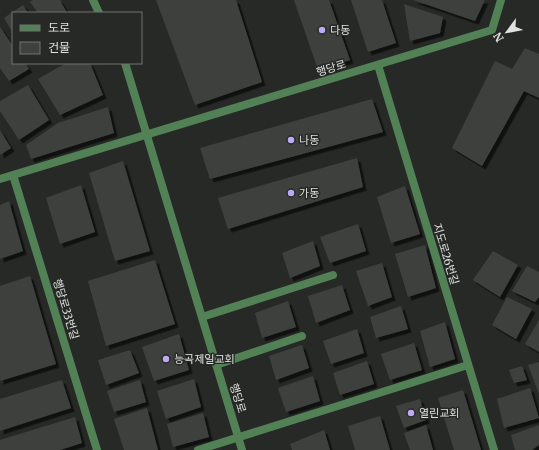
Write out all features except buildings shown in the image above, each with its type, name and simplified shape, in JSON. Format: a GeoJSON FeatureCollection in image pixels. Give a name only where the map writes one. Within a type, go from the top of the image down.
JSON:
{"type":"FeatureCollection","features":[{"type":"Feature","properties":{"kind":"street"},"geometry":{"type":"LineString","coordinates":[[93,0],[99,12]]}},
{"type":"Feature","properties":{"kind":"street","name":"행당로"},"geometry":{"type":"LineString","coordinates":[[147,135],[492,30],[501,0]]}},
{"type":"Feature","properties":{"kind":"street","name":"행당로"},"geometry":{"type":"LineString","coordinates":[[125,64],[242,450]]}},
{"type":"Feature","properties":{"kind":"street","name":"지도로26번길"},"geometry":{"type":"LineString","coordinates":[[378,65],[494,450]]}},
{"type":"Feature","properties":{"kind":"street"},"geometry":{"type":"LineString","coordinates":[[0,179],[147,135]]}},
{"type":"Feature","properties":{"kind":"street","name":"행당로33번길"},"geometry":{"type":"LineString","coordinates":[[13,175],[97,450]]}},
{"type":"Feature","properties":{"kind":"street"},"geometry":{"type":"LineString","coordinates":[[202,317],[333,275]]}},
{"type":"Feature","properties":{"kind":"street"},"geometry":{"type":"LineString","coordinates":[[216,365],[302,336]]}},
{"type":"Feature","properties":{"kind":"street"},"geometry":{"type":"LineString","coordinates":[[198,450],[468,365]]}},
{"type":"Feature","properties":{"kind":"place","name":"다동"},"geometry":{"type":"Point","coordinates":[322,30]}},
{"type":"Feature","properties":{"kind":"place","name":"나동"},"geometry":{"type":"Point","coordinates":[291,140]}},
{"type":"Feature","properties":{"kind":"place","name":"가동"},"geometry":{"type":"Point","coordinates":[291,193]}},
{"type":"Feature","properties":{"kind":"place","name":"능곡제일교회"},"geometry":{"type":"Point","coordinates":[166,359]}},
{"type":"Feature","properties":{"kind":"place","name":"열린교회"},"geometry":{"type":"Point","coordinates":[411,413]}}]}
